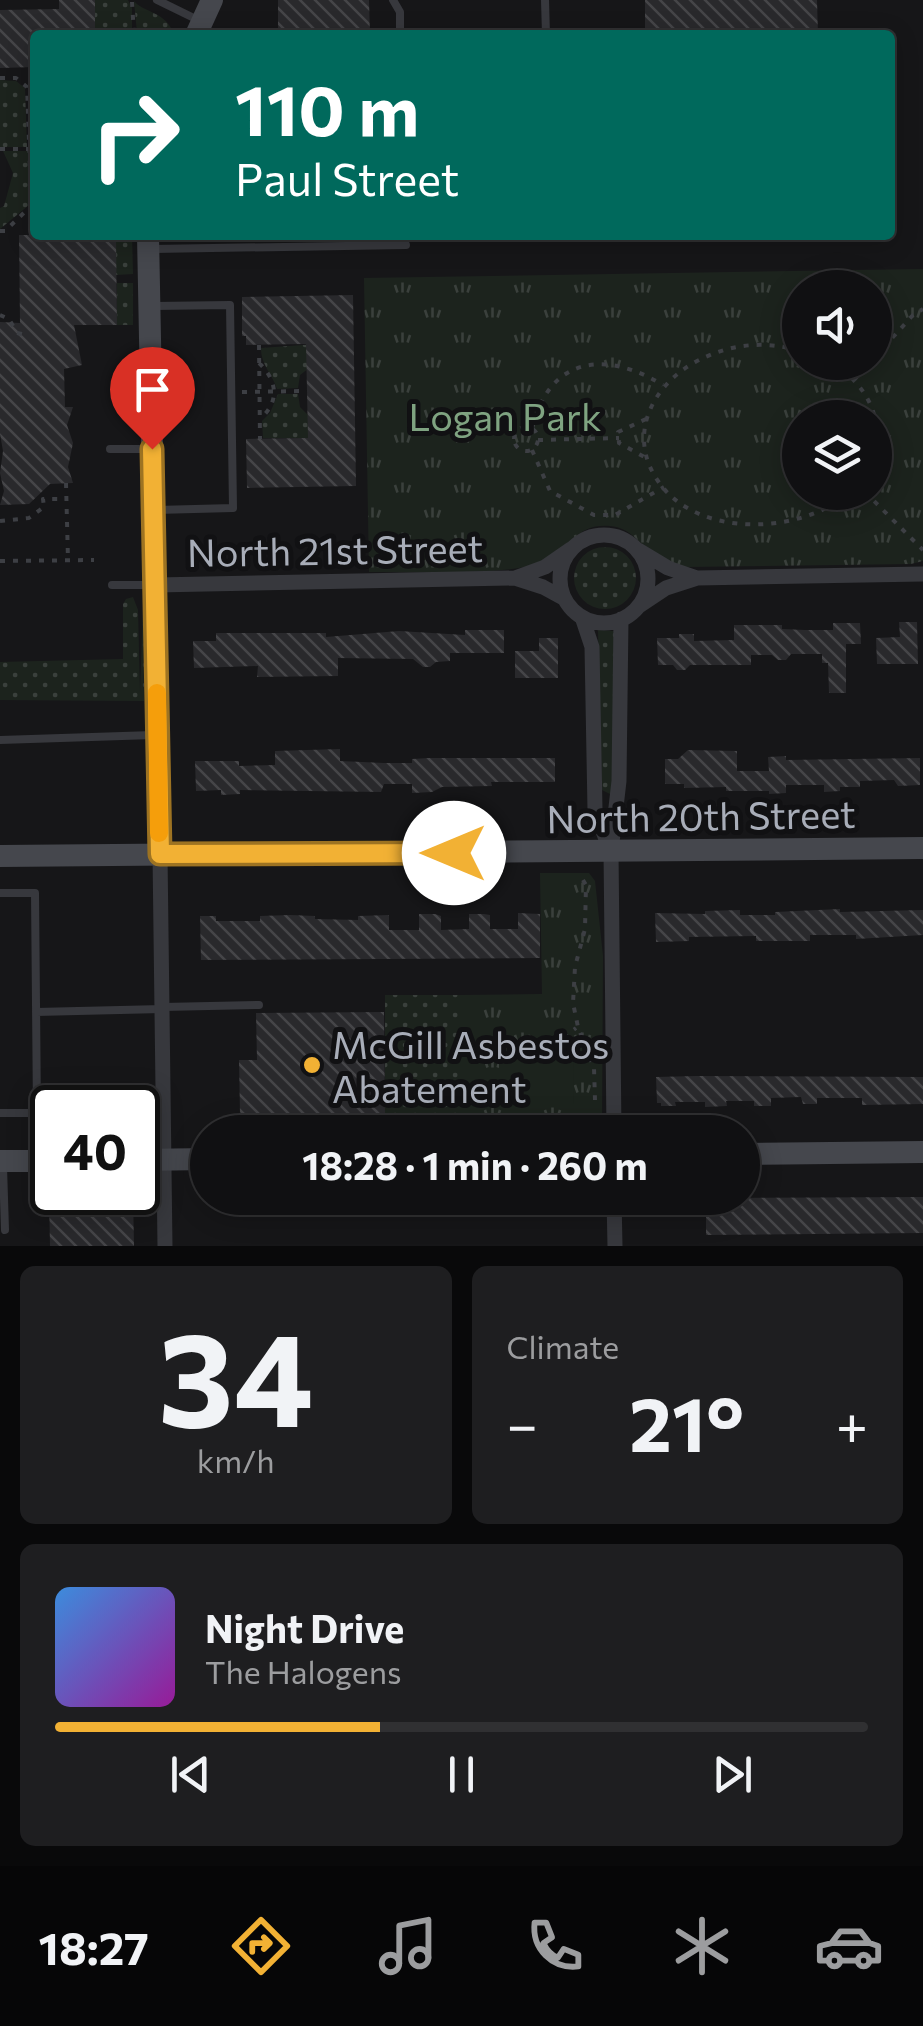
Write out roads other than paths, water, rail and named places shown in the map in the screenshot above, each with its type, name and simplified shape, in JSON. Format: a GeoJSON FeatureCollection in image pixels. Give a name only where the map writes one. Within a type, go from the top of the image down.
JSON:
{"type":"FeatureCollection","features":[{"type":"Feature","properties":{"kind":"street"},"geometry":{"type":"LineString","coordinates":[[199,29],[212,0]]}},
{"type":"Feature","properties":{"kind":"street"},"geometry":{"type":"LineString","coordinates":[[148,242],[166,1246]]}},
{"type":"Feature","properties":{"kind":"street"},"geometry":{"type":"LineString","coordinates":[[515,578],[545,567],[583,540],[605,534],[624,540],[668,568],[697,578]]}},
{"type":"Feature","properties":{"kind":"street"},"geometry":{"type":"LineString","coordinates":[[566,600],[560,572],[571,549]]}},
{"type":"Feature","properties":{"kind":"street"},"geometry":{"type":"LineString","coordinates":[[637,550],[648,578],[639,606]]}},
{"type":"Feature","properties":{"kind":"street"},"geometry":{"type":"LineString","coordinates":[[582,617],[594,622],[622,619],[666,588],[697,578],[923,574]]}},
{"type":"Feature","properties":{"kind":"street"},"geometry":{"type":"LineString","coordinates":[[515,578],[566,600],[589,631],[595,810],[610,850]]}},
{"type":"Feature","properties":{"kind":"street","name":"North 21st Street"},"geometry":{"type":"LineString","coordinates":[[156,584],[515,578]]}},
{"type":"Feature","properties":{"kind":"street"},"geometry":{"type":"LineString","coordinates":[[614,1115],[610,850],[619,782],[622,619]]}},
{"type":"Feature","properties":{"kind":"street","name":"North 20th Street"},"geometry":{"type":"LineString","coordinates":[[0,856],[923,848]]}},
{"type":"Feature","properties":{"kind":"street"},"geometry":{"type":"LineString","coordinates":[[760,1154],[923,1152]]}},
{"type":"Feature","properties":{"kind":"street"},"geometry":{"type":"LineString","coordinates":[[160,1160],[190,1159]]}},
{"type":"Feature","properties":{"kind":"street"},"geometry":{"type":"LineString","coordinates":[[2,1161],[30,1161]]}},
{"type":"Feature","properties":{"kind":"street"},"geometry":{"type":"LineString","coordinates":[[614,1215],[615,1246]]}},
{"type":"Feature","properties":{"kind":"lane"},"geometry":{"type":"LineString","coordinates":[[157,0],[199,29]]}},
{"type":"Feature","properties":{"kind":"lane"},"geometry":{"type":"LineString","coordinates":[[393,0],[400,12],[400,30]]}},
{"type":"Feature","properties":{"kind":"lane"},"geometry":{"type":"LineString","coordinates":[[545,0],[546,30]]}},
{"type":"Feature","properties":{"kind":"lane"},"geometry":{"type":"LineString","coordinates":[[274,240],[274,247]]}},
{"type":"Feature","properties":{"kind":"lane"},"geometry":{"type":"LineString","coordinates":[[148,242],[274,247],[406,245]]}},
{"type":"Feature","properties":{"kind":"lane"},"geometry":{"type":"LineString","coordinates":[[150,306],[230,305],[233,508],[154,510]]}},
{"type":"Feature","properties":{"kind":"lane"},"geometry":{"type":"LineString","coordinates":[[110,449],[152,449]]}},
{"type":"Feature","properties":{"kind":"lane"},"geometry":{"type":"LineString","coordinates":[[112,585],[156,584]]}},
{"type":"Feature","properties":{"kind":"lane"},"geometry":{"type":"LineString","coordinates":[[0,740],[158,735]]}},
{"type":"Feature","properties":{"kind":"lane"},"geometry":{"type":"LineString","coordinates":[[0,893],[35,893],[37,1112],[0,1113]]}},
{"type":"Feature","properties":{"kind":"lane"},"geometry":{"type":"LineString","coordinates":[[36,1012],[259,1005]]}},
{"type":"Feature","properties":{"kind":"lane"},"geometry":{"type":"LineString","coordinates":[[2,1161],[4,1230]]}},
{"type":"Feature","properties":{"kind":"place","name":"McGill Asbestos Abatement"},"geometry":{"type":"Point","coordinates":[312,1065]}},
{"type":"Feature","properties":{"kind":"park label","name":"Logan Park"},"geometry":{"type":"Point","coordinates":[505,415]}}]}
